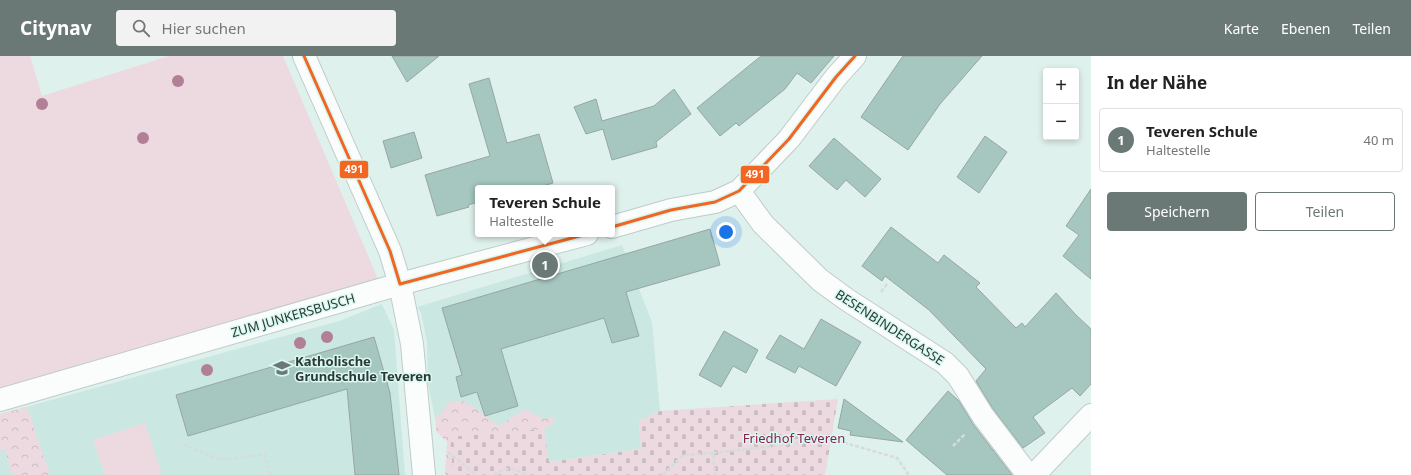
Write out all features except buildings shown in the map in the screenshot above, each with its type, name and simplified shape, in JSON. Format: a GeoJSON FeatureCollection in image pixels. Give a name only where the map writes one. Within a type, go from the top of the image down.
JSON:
{"type":"FeatureCollection","features":[{"type":"Feature","properties":{"kind":"street"},"geometry":{"type":"LineString","coordinates":[[304,56],[390,251],[400,284],[412,344],[424,475]]}},
{"type":"Feature","properties":{"kind":"street"},"geometry":{"type":"LineString","coordinates":[[615,226],[670,210],[715,202],[739,191],[789,140],[855,56]]}},
{"type":"Feature","properties":{"kind":"street","name":"BESENBINDERGASSE"},"geometry":{"type":"LineString","coordinates":[[739,191],[764,224],[820,280],[846,299],[945,363],[958,376],[982,416],[1028,475]]}},
{"type":"Feature","properties":{"kind":"street","name":"ZUM JUNKERSBUSCH"},"geometry":{"type":"LineString","coordinates":[[0,400],[400,284],[576,237]]}},
{"type":"Feature","properties":{"kind":"street"},"geometry":{"type":"LineString","coordinates":[[1034,475],[1091,415]]}},
{"type":"Feature","properties":{"kind":"path"},"geometry":{"type":"LineString","coordinates":[[663,475],[683,455],[713,453],[832,439],[897,458],[909,475]]}},
{"type":"Feature","properties":{"kind":"path"},"geometry":{"type":"LineString","coordinates":[[183,445],[221,460],[264,454],[270,475]]}},
{"type":"Feature","properties":{"kind":"path"},"geometry":{"type":"LineString","coordinates":[[422,450],[449,452],[476,475]]}},
{"type":"Feature","properties":{"kind":"path"},"geometry":{"type":"LineString","coordinates":[[713,453],[715,475]]}},
{"type":"Feature","properties":{"kind":"path"},"geometry":{"type":"LineString","coordinates":[[494,475],[500,471],[512,468],[527,475]]}},
{"type":"Feature","properties":{"kind":"shaded area"},"geometry":{"type":"Polygon","coordinates":[[[622,245],[652,322],[660,411],[639,421],[641,449],[548,462],[438,433],[428,384],[427,342],[421,313],[417,307],[622,245]]]}},
{"type":"Feature","properties":{"kind":"shaded area","name":"Katholische Grundschule Teveren"},"geometry":{"type":"Polygon","coordinates":[[[382,304],[394,330],[405,475],[0,475],[0,414],[339,321],[382,304]]]}},
{"type":"Feature","properties":{"kind":"green space"},"geometry":{"type":"Polygon","coordinates":[[[0,56],[30,56],[42,96],[169,56],[283,56],[378,279],[166,346],[0,393],[0,56]]]}},
{"type":"Feature","properties":{"kind":"green space","name":"Friedhof Teveren"},"geometry":{"type":"Polygon","coordinates":[[[838,399],[825,475],[453,475],[450,436],[544,429],[549,462],[641,449],[639,421],[660,411],[838,399]]]}},
{"type":"Feature","properties":{"kind":"green space"},"geometry":{"type":"Polygon","coordinates":[[[451,401],[463,401],[471,405],[499,426],[525,409],[543,419],[556,417],[552,424],[537,434],[466,475],[445,475],[447,442],[436,431],[436,418],[451,401]]]}},
{"type":"Feature","properties":{"kind":"green space"},"geometry":{"type":"Polygon","coordinates":[[[27,407],[50,475],[12,475],[5,449],[0,451],[0,414],[27,407]]]}},
{"type":"Feature","properties":{"kind":"green space"},"geometry":{"type":"Polygon","coordinates":[[[145,423],[162,475],[105,475],[93,440],[145,423]]]}},
{"type":"Feature","properties":{"kind":"transit line","name":"491"},"geometry":{"type":"LineString","coordinates":[[304,56],[390,251],[400,284]]}},
{"type":"Feature","properties":{"kind":"transit line","name":"491"},"geometry":{"type":"LineString","coordinates":[[615,226],[671,210],[715,202],[739,191],[789,139],[836,77],[855,56]]}},
{"type":"Feature","properties":{"kind":"transit line","name":"491"},"geometry":{"type":"LineString","coordinates":[[400,284],[576,237]]}},
{"type":"Feature","properties":{"kind":"place","name":"Teveren Schule"},"geometry":{"type":"Point","coordinates":[545,265]}},
{"type":"Feature","properties":{"kind":"place","name":"Katholische Grundschule Teveren"},"geometry":{"type":"Point","coordinates":[282,368]}}]}
